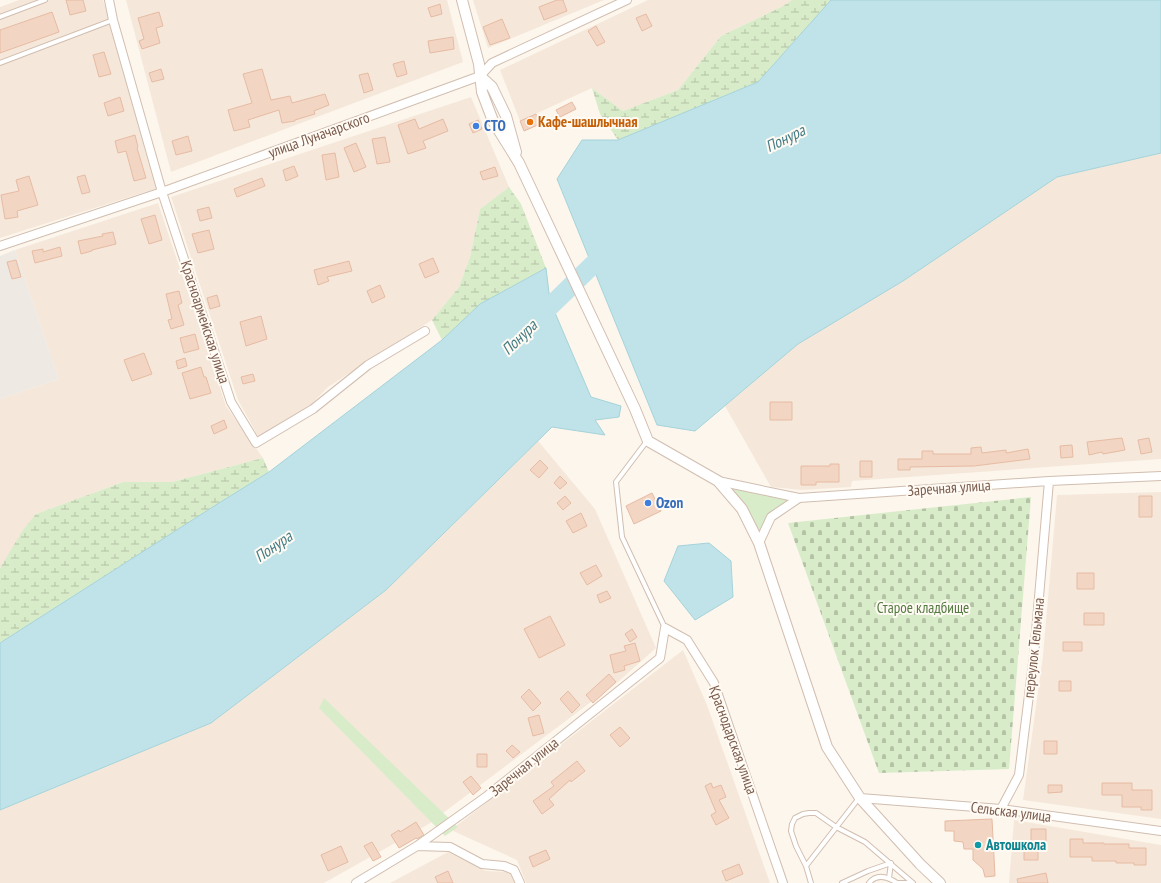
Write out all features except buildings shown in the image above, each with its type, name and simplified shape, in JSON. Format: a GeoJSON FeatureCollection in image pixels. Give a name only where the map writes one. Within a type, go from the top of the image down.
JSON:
{"type":"FeatureCollection","features":[{"type":"Feature","properties":{"kind":"street","name":"Красноармейская улица"},"geometry":{"type":"LineString","coordinates":[[109,0],[113,20],[162,192],[231,402],[256,443],[313,409],[368,365],[425,331]]}},
{"type":"Feature","properties":{"kind":"street"},"geometry":{"type":"LineString","coordinates":[[462,0],[479,64],[482,92],[493,122],[519,163],[635,409],[648,441],[718,481],[799,498]]}},
{"type":"Feature","properties":{"kind":"street","name":"улица Луначарского"},"geometry":{"type":"LineString","coordinates":[[0,246],[162,192],[480,76],[492,63],[627,0]]}},
{"type":"Feature","properties":{"kind":"street"},"geometry":{"type":"LineString","coordinates":[[480,76],[492,87],[506,116],[519,163]]}},
{"type":"Feature","properties":{"kind":"street","name":"Заречная улица"},"geometry":{"type":"LineString","coordinates":[[799,498],[1049,481],[1161,476]]}},
{"type":"Feature","properties":{"kind":"street"},"geometry":{"type":"LineString","coordinates":[[718,481],[742,509],[759,543],[827,747],[860,798],[920,864],[940,883]]}},
{"type":"Feature","properties":{"kind":"street","name":"переулок Тельмана"},"geometry":{"type":"LineString","coordinates":[[1001,809],[1019,775],[1034,655],[1049,481]]}},
{"type":"Feature","properties":{"kind":"street"},"geometry":{"type":"LineString","coordinates":[[759,543],[771,517],[799,498]]}},
{"type":"Feature","properties":{"kind":"street","name":"Заречная улица"},"geometry":{"type":"LineString","coordinates":[[356,883],[417,846],[488,796],[660,658],[665,628]]}},
{"type":"Feature","properties":{"kind":"street","name":"Краснодарская улица"},"geometry":{"type":"LineString","coordinates":[[665,628],[687,640],[714,683],[783,883]]}},
{"type":"Feature","properties":{"kind":"street","name":"Сельская улица"},"geometry":{"type":"LineString","coordinates":[[860,798],[1001,809],[1161,831]]}},
{"type":"Feature","properties":{"kind":"street"},"geometry":{"type":"LineString","coordinates":[[417,846],[450,847],[482,864],[504,866],[514,870],[520,883]]}},
{"type":"Feature","properties":{"kind":"lane"},"geometry":{"type":"LineString","coordinates":[[0,16],[45,0]]}},
{"type":"Feature","properties":{"kind":"lane"},"geometry":{"type":"LineString","coordinates":[[0,63],[113,20]]}},
{"type":"Feature","properties":{"kind":"lane"},"geometry":{"type":"LineString","coordinates":[[648,441],[616,482],[622,537],[665,628]]}},
{"type":"Feature","properties":{"kind":"lane"},"geometry":{"type":"LineString","coordinates":[[806,866],[860,798]]}},
{"type":"Feature","properties":{"kind":"lane"},"geometry":{"type":"LineString","coordinates":[[811,883],[806,866],[791,831],[795,818],[809,813],[816,813],[836,827],[865,842],[913,883]]}},
{"type":"Feature","properties":{"kind":"lane"},"geometry":{"type":"LineString","coordinates":[[842,883],[868,871],[891,863]]}},
{"type":"Feature","properties":{"kind":"lane"},"geometry":{"type":"LineString","coordinates":[[889,878],[891,863]]}},
{"type":"Feature","properties":{"kind":"lane"},"geometry":{"type":"LineString","coordinates":[[870,883],[872,880],[881,876],[889,878],[897,883],[913,883]]}},
{"type":"Feature","properties":{"kind":"shaded area"},"geometry":{"type":"Polygon","coordinates":[[[19,0],[103,0],[161,187],[0,238],[0,7],[19,0]]]}},
{"type":"Feature","properties":{"kind":"shaded area"},"geometry":{"type":"Polygon","coordinates":[[[126,0],[447,0],[463,62],[171,172],[126,0]]]}},
{"type":"Feature","properties":{"kind":"shaded area"},"geometry":{"type":"Polygon","coordinates":[[[473,0],[604,0],[488,48],[473,0]]]}},
{"type":"Feature","properties":{"kind":"shaded area"},"geometry":{"type":"Polygon","coordinates":[[[648,0],[792,0],[783,6],[721,36],[678,90],[623,111],[592,88],[520,121],[500,70],[648,0]]]}},
{"type":"Feature","properties":{"kind":"shaded area"},"geometry":{"type":"Polygon","coordinates":[[[471,97],[509,187],[480,209],[470,257],[459,287],[432,320],[328,387],[304,412],[259,438],[238,400],[171,197],[471,97]]]}},
{"type":"Feature","properties":{"kind":"shaded area"},"geometry":{"type":"Polygon","coordinates":[[[1161,153],[1161,459],[852,481],[851,487],[802,490],[771,487],[725,406],[798,344],[903,281],[1057,177],[1161,153]]]}},
{"type":"Feature","properties":{"kind":"shaded area"},"geometry":{"type":"Polygon","coordinates":[[[158,203],[226,406],[263,458],[172,482],[123,482],[36,514],[0,568],[0,399],[59,379],[15,250],[158,203]]]}},
{"type":"Feature","properties":{"kind":"shaded area"},"geometry":{"type":"Polygon","coordinates":[[[15,250],[59,379],[0,399],[0,256],[15,250]]]}},
{"type":"Feature","properties":{"kind":"shaded area"},"geometry":{"type":"Polygon","coordinates":[[[538,441],[595,509],[656,648],[619,681],[427,825],[324,883],[0,883],[0,810],[211,723],[386,590],[538,441]]]}},
{"type":"Feature","properties":{"kind":"shaded area"},"geometry":{"type":"Polygon","coordinates":[[[1161,492],[1161,819],[1023,800],[1043,656],[1057,495],[1161,492]]]}},
{"type":"Feature","properties":{"kind":"shaded area"},"geometry":{"type":"Polygon","coordinates":[[[683,650],[707,705],[770,883],[526,883],[517,860],[451,830],[683,650]]]}},
{"type":"Feature","properties":{"kind":"shaded area"},"geometry":{"type":"Polygon","coordinates":[[[1014,820],[1161,845],[1161,883],[1009,883],[1014,820]]]}},
{"type":"Feature","properties":{"kind":"shaded area"},"geometry":{"type":"Polygon","coordinates":[[[448,852],[486,871],[510,872],[515,883],[390,883],[448,852]]]}},
{"type":"Feature","properties":{"kind":"green space"},"geometry":{"type":"Polygon","coordinates":[[[792,0],[831,0],[758,82],[618,140],[600,114],[592,88],[623,111],[678,90],[721,36],[783,6],[792,0]]]}},
{"type":"Feature","properties":{"kind":"green space"},"geometry":{"type":"Polygon","coordinates":[[[509,187],[521,204],[546,268],[480,304],[442,340],[432,320],[459,287],[470,257],[480,209],[509,187]]]}},
{"type":"Feature","properties":{"kind":"green space"},"geometry":{"type":"Polygon","coordinates":[[[263,458],[269,472],[0,643],[0,568],[23,530],[36,514],[123,482],[172,482],[263,458]]]}},
{"type":"Feature","properties":{"kind":"green space"},"geometry":{"type":"Polygon","coordinates":[[[718,481],[799,498],[771,517],[759,543],[718,481]]]}},
{"type":"Feature","properties":{"kind":"green space","name":"Старое кладбище"},"geometry":{"type":"Polygon","coordinates":[[[1031,497],[1009,769],[879,773],[788,523],[1031,497]]]}},
{"type":"Feature","properties":{"kind":"green space"},"geometry":{"type":"Polygon","coordinates":[[[324,698],[458,827],[445,836],[319,708],[324,698]]]}},
{"type":"Feature","properties":{"kind":"water"},"geometry":{"type":"Polygon","coordinates":[[[831,0],[1161,0],[1161,153],[1057,177],[903,281],[798,344],[695,431],[657,425],[557,179],[582,140],[618,140],[758,82],[831,0]]]}},
{"type":"Feature","properties":{"kind":"water"},"geometry":{"type":"Polygon","coordinates":[[[546,268],[550,301],[591,397],[621,406],[619,417],[595,420],[605,435],[552,427],[386,590],[211,723],[0,810],[0,643],[269,472],[442,340],[480,304],[546,268]]]}},
{"type":"Feature","properties":{"kind":"water"},"geometry":{"type":"Polygon","coordinates":[[[709,543],[731,561],[733,597],[695,620],[664,581],[678,546],[709,543]]]}},
{"type":"Feature","properties":{"kind":"waterway","name":"Понура"},"geometry":{"type":"LineString","coordinates":[[533,323],[611,247]]}},
{"type":"Feature","properties":{"kind":"place","name":"Кафе-шашлычная"},"geometry":{"type":"Point","coordinates":[530,122]}},
{"type":"Feature","properties":{"kind":"place","name":"СТО"},"geometry":{"type":"Point","coordinates":[476,126]}},
{"type":"Feature","properties":{"kind":"place","name":"Ozon"},"geometry":{"type":"Point","coordinates":[648,503]}},
{"type":"Feature","properties":{"kind":"place","name":"Автошкола"},"geometry":{"type":"Point","coordinates":[978,845]}}]}
